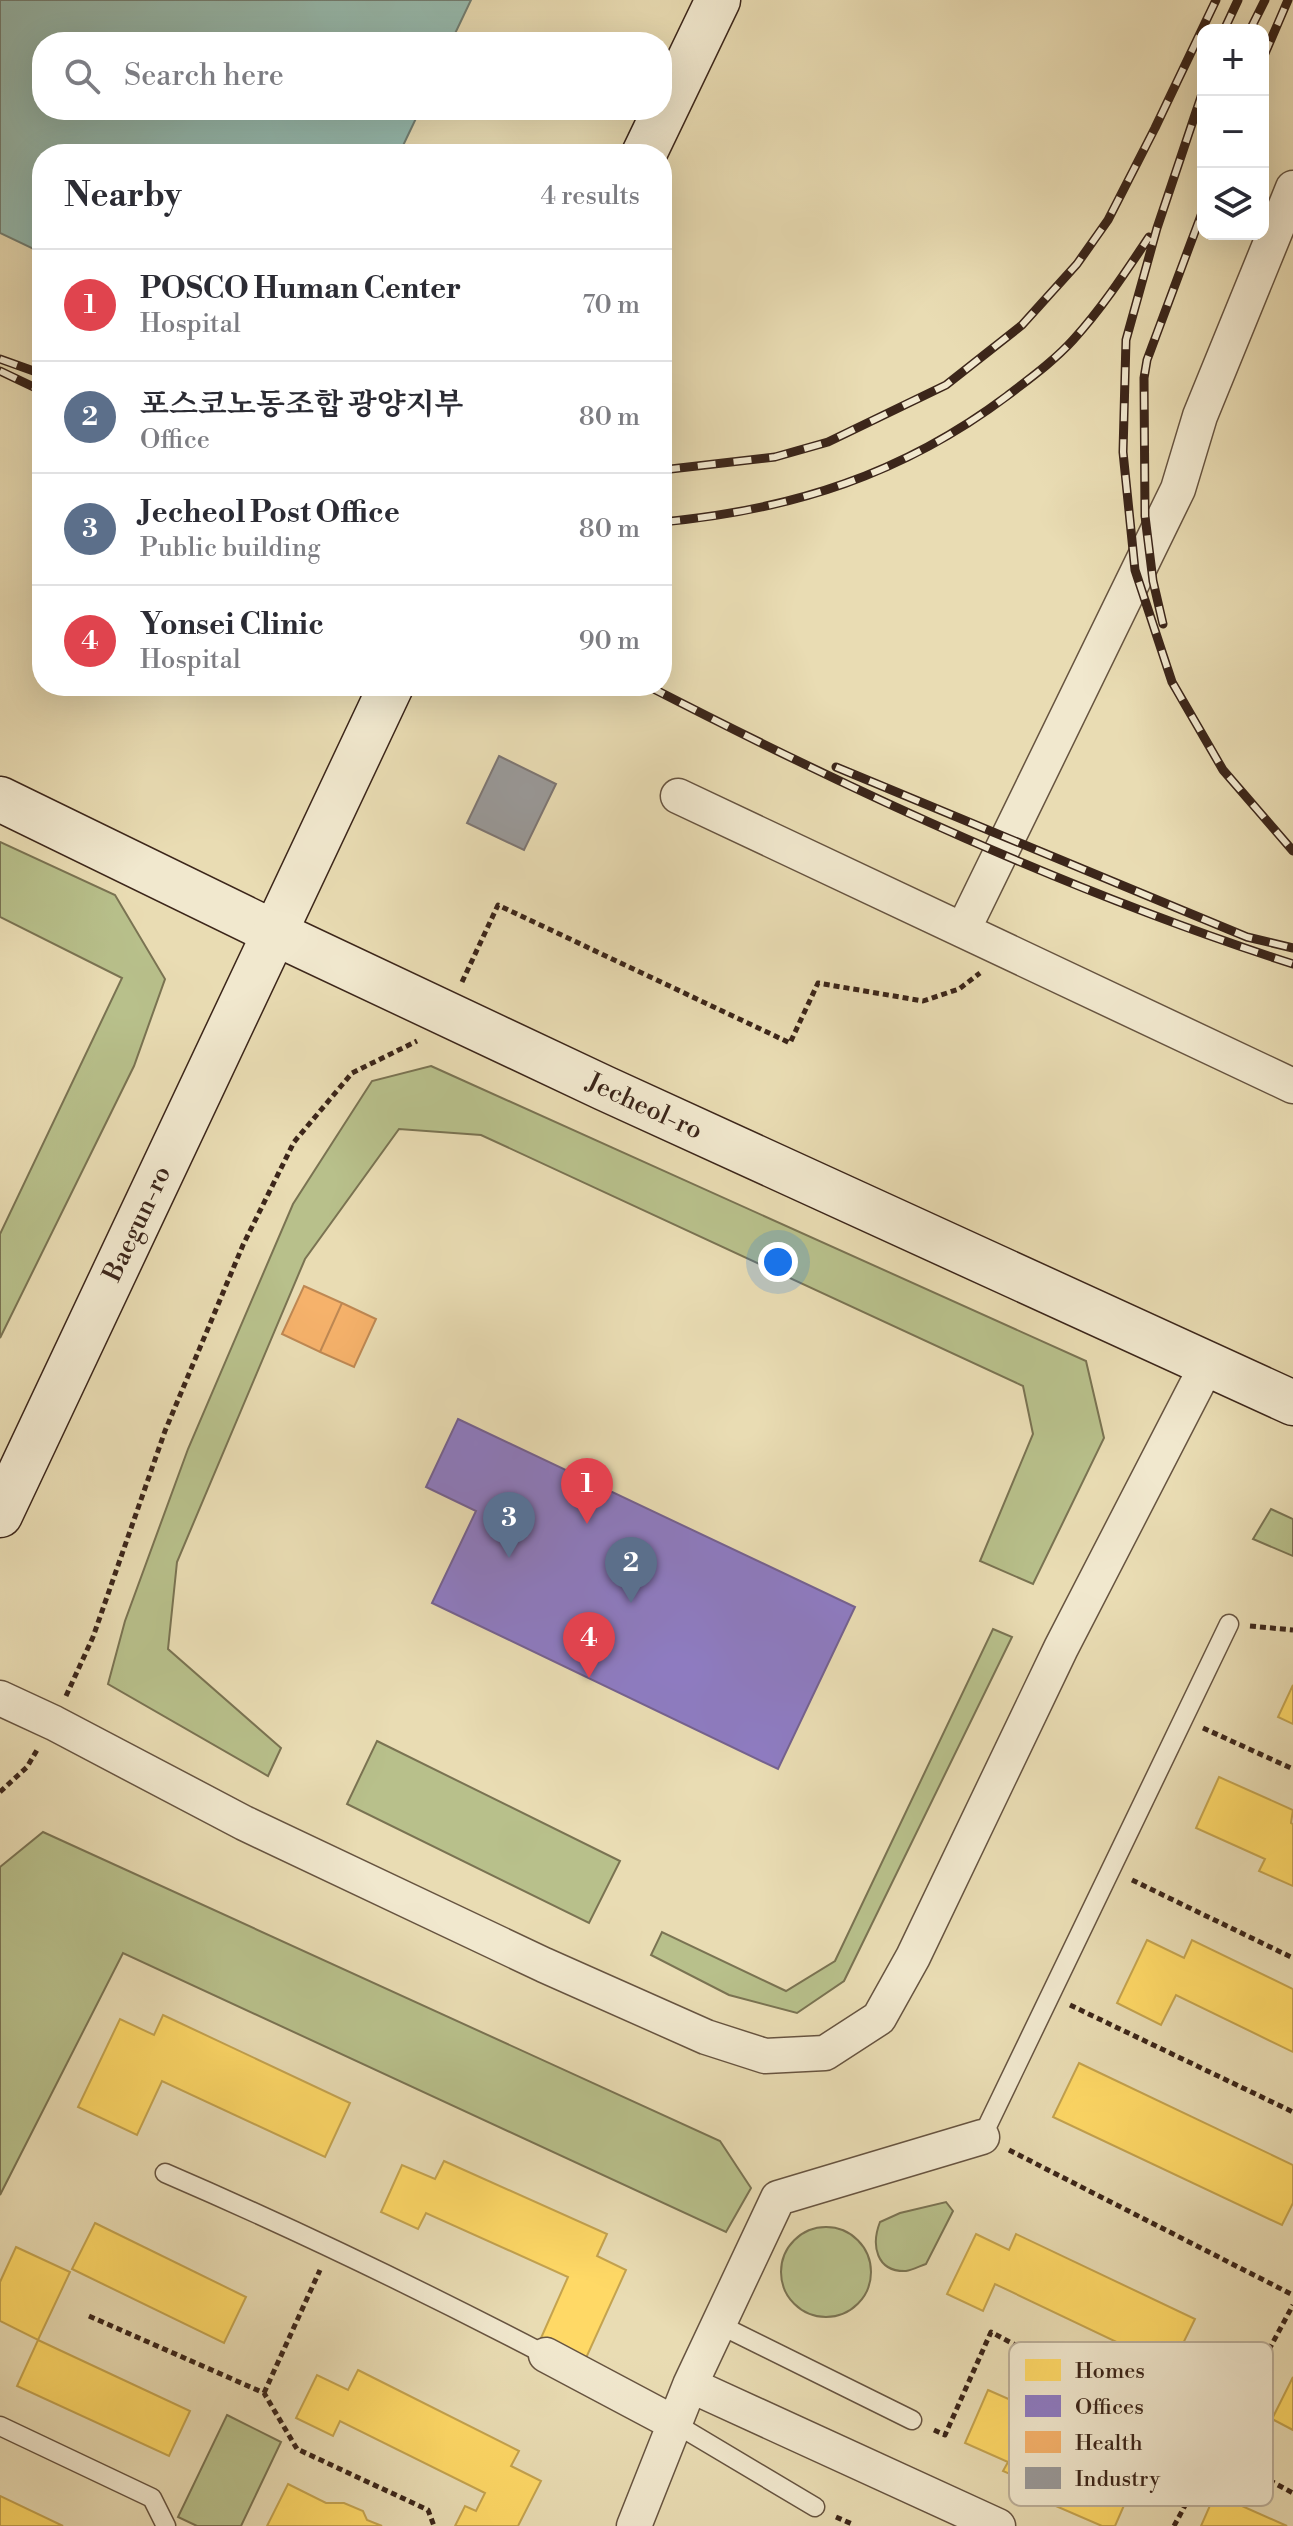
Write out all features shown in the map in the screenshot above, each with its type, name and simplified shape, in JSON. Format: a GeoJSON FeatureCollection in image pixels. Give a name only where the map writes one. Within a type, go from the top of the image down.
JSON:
{"type":"FeatureCollection","features":[{"type":"Feature","properties":{"kind":"main road"},"geometry":{"type":"LineString","coordinates":[[672,96],[718,0]]}},
{"type":"Feature","properties":{"kind":"main road"},"geometry":{"type":"LineString","coordinates":[[649,144],[660,120]]}},
{"type":"Feature","properties":{"kind":"main road","name":"Baegun-ro"},"geometry":{"type":"LineString","coordinates":[[0,1515],[386,696]]}},
{"type":"Feature","properties":{"kind":"main road","name":"Jecheol-ro"},"geometry":{"type":"LineString","coordinates":[[0,799],[604,1088],[1293,1403]]}},
{"type":"Feature","properties":{"kind":"street"},"geometry":{"type":"LineString","coordinates":[[963,930],[1178,489],[1200,416],[1293,188]]}},
{"type":"Feature","properties":{"kind":"street"},"geometry":{"type":"LineString","coordinates":[[678,796],[1293,1086]]}},
{"type":"Feature","properties":{"kind":"street"},"geometry":{"type":"LineString","coordinates":[[0,1698],[244,1823],[544,1965],[706,2037],[765,2056],[825,2053],[879,2018],[913,1957],[1065,1640],[1208,1363]]}},
{"type":"Feature","properties":{"kind":"street"},"geometry":{"type":"LineString","coordinates":[[634,2526],[690,2385],[778,2198],[982,2137]]}},
{"type":"Feature","properties":{"kind":"street"},"geometry":{"type":"LineString","coordinates":[[546,2355],[674,2423]]}},
{"type":"Feature","properties":{"kind":"street"},"geometry":{"type":"LineString","coordinates":[[690,2385],[998,2526]]}},
{"type":"Feature","properties":{"kind":"lane"},"geometry":{"type":"LineString","coordinates":[[982,2137],[1229,1624]]}},
{"type":"Feature","properties":{"kind":"lane"},"geometry":{"type":"LineString","coordinates":[[165,2173],[456,2308],[546,2355]]}},
{"type":"Feature","properties":{"kind":"lane"},"geometry":{"type":"LineString","coordinates":[[718,2324],[912,2420]]}},
{"type":"Feature","properties":{"kind":"lane"},"geometry":{"type":"LineString","coordinates":[[674,2423],[815,2507]]}},
{"type":"Feature","properties":{"kind":"lane"},"geometry":{"type":"LineString","coordinates":[[0,2426],[152,2498],[166,2526]]}},
{"type":"Feature","properties":{"kind":"path"},"geometry":{"type":"LineString","coordinates":[[0,1792],[27,1767],[54,1723],[93,1637],[165,1431],[243,1245],[294,1142],[352,1073],[441,1029],[498,905],[790,1043],[818,983],[923,1001],[959,989],[990,966]]}},
{"type":"Feature","properties":{"kind":"path"},"geometry":{"type":"LineString","coordinates":[[1229,1624],[1293,1630]]}},
{"type":"Feature","properties":{"kind":"path"},"geometry":{"type":"LineString","coordinates":[[1184,1718],[1293,1769]]}},
{"type":"Feature","properties":{"kind":"path"},"geometry":{"type":"LineString","coordinates":[[1111,1870],[1293,1958]]}},
{"type":"Feature","properties":{"kind":"path"},"geometry":{"type":"LineString","coordinates":[[1050,1996],[1293,2112]]}},
{"type":"Feature","properties":{"kind":"path"},"geometry":{"type":"LineString","coordinates":[[982,2137],[1293,2295]]}},
{"type":"Feature","properties":{"kind":"path"},"geometry":{"type":"LineString","coordinates":[[264,2393],[330,2248]]}},
{"type":"Feature","properties":{"kind":"path"},"geometry":{"type":"LineString","coordinates":[[1273,2342],[1293,2305]]}},
{"type":"Feature","properties":{"kind":"path"},"geometry":{"type":"LineString","coordinates":[[89,2316],[264,2393],[297,2449],[428,2510],[434,2526]]}},
{"type":"Feature","properties":{"kind":"path"},"geometry":{"type":"LineString","coordinates":[[912,2420],[945,2435],[991,2332],[1010,2342]]}},
{"type":"Feature","properties":{"kind":"path"},"geometry":{"type":"LineString","coordinates":[[1273,2482],[1293,2493]]}},
{"type":"Feature","properties":{"kind":"path"},"geometry":{"type":"LineString","coordinates":[[1174,2526],[1185,2506]]}},
{"type":"Feature","properties":{"kind":"green space"},"geometry":{"type":"Polygon","coordinates":[[[0,842],[115,895],[165,979],[134,1066],[0,1338],[0,1234],[122,978],[0,917],[0,842]]]}},
{"type":"Feature","properties":{"kind":"green space"},"geometry":{"type":"Polygon","coordinates":[[[431,1066],[1086,1361],[1104,1438],[1033,1584],[980,1561],[1033,1434],[1023,1386],[481,1135],[399,1129],[305,1259],[177,1562],[168,1649],[281,1748],[268,1776],[108,1684],[125,1621],[188,1449],[293,1204],[372,1081],[431,1066]]]}},
{"type":"Feature","properties":{"kind":"green space"},"geometry":{"type":"Polygon","coordinates":[[[1271,1509],[1293,1519],[1293,1556],[1253,1539],[1271,1509]]]}},
{"type":"Feature","properties":{"kind":"green space"},"geometry":{"type":"Polygon","coordinates":[[[993,1629],[1012,1637],[844,1981],[797,2013],[729,1995],[651,1955],[662,1932],[786,1991],[835,1961],[993,1629]]]}},
{"type":"Feature","properties":{"kind":"green space"},"geometry":{"type":"Polygon","coordinates":[[[377,1741],[620,1861],[589,1923],[347,1804],[377,1741]]]}},
{"type":"Feature","properties":{"kind":"green space"},"geometry":{"type":"Polygon","coordinates":[[[43,1832],[720,2141],[751,2188],[726,2232],[123,1953],[0,2195],[0,1867],[43,1832]]]}},
{"type":"Feature","properties":{"kind":"green space"},"geometry":{"type":"Polygon","coordinates":[[[946,2202],[953,2211],[926,2264],[906,2271],[888,2267],[882,2262],[876,2248],[880,2222],[900,2213],[946,2202]]]}},
{"type":"Feature","properties":{"kind":"green space"},"geometry":{"type":"Polygon","coordinates":[[[817,2227],[835,2227],[851,2234],[864,2247],[871,2263],[871,2281],[864,2297],[851,2310],[835,2317],[817,2317],[801,2310],[788,2297],[781,2281],[781,2263],[788,2247],[801,2234],[817,2227]]]}},
{"type":"Feature","properties":{"kind":"green space"},"geometry":{"type":"Polygon","coordinates":[[[227,2415],[281,2442],[241,2526],[197,2526],[178,2517],[227,2415]]]}},
{"type":"Feature","properties":{"kind":"water"},"geometry":{"type":"Polygon","coordinates":[[[0,0],[471,0],[456,32],[32,32],[32,120],[415,120],[404,144],[32,144],[32,248],[0,233],[0,0]]]}},
{"type":"Feature","properties":{"kind":"building: Homes"},"geometry":{"type":"Polygon","coordinates":[[[1293,1685],[1293,1724],[1278,1717],[1293,1685]]]}},
{"type":"Feature","properties":{"kind":"building: Homes"},"geometry":{"type":"Polygon","coordinates":[[[1219,1777],[1293,1810],[1293,1886],[1259,1871],[1265,1859],[1196,1828],[1219,1777]]]}},
{"type":"Feature","properties":{"kind":"building: Homes"},"geometry":{"type":"Polygon","coordinates":[[[1147,1940],[1184,1958],[1192,1940],[1293,1989],[1293,2052],[1176,1995],[1161,2025],[1117,2003],[1147,1940]]]}},
{"type":"Feature","properties":{"kind":"building: Homes"},"geometry":{"type":"Polygon","coordinates":[[[163,2015],[350,2103],[325,2157],[162,2081],[137,2135],[78,2107],[120,2019],[154,2035],[163,2015]]]}},
{"type":"Feature","properties":{"kind":"building: Homes"},"geometry":{"type":"Polygon","coordinates":[[[1079,2063],[1293,2165],[1293,2203],[1282,2225],[1053,2117],[1079,2063]]]}},
{"type":"Feature","properties":{"kind":"building: Homes"},"geometry":{"type":"Polygon","coordinates":[[[444,2161],[607,2234],[597,2256],[626,2270],[586,2358],[541,2338],[568,2277],[426,2213],[418,2229],[381,2212],[402,2165],[435,2179],[444,2161]]]}},
{"type":"Feature","properties":{"kind":"building: Homes"},"geometry":{"type":"Polygon","coordinates":[[[95,2223],[246,2297],[224,2343],[72,2269],[95,2223]]]}},
{"type":"Feature","properties":{"kind":"building: Homes"},"geometry":{"type":"Polygon","coordinates":[[[976,2234],[1009,2250],[1016,2234],[1195,2319],[1184,2342],[1117,2342],[995,2284],[983,2311],[947,2294],[976,2234]]]}},
{"type":"Feature","properties":{"kind":"building: Homes"},"geometry":{"type":"Polygon","coordinates":[[[16,2247],[70,2272],[38,2340],[0,2321],[0,2282],[16,2247]]]}},
{"type":"Feature","properties":{"kind":"building: Homes"},"geometry":{"type":"Polygon","coordinates":[[[38,2340],[190,2411],[169,2456],[17,2386],[38,2340]]]}},
{"type":"Feature","properties":{"kind":"building: Homes"},"geometry":{"type":"Polygon","coordinates":[[[358,2370],[519,2451],[511,2466],[541,2481],[518,2526],[455,2526],[465,2506],[476,2511],[485,2493],[340,2421],[333,2436],[296,2418],[317,2375],[348,2390],[358,2370]]]}},
{"type":"Feature","properties":{"kind":"building: Homes"},"geometry":{"type":"Polygon","coordinates":[[[1293,2377],[1293,2430],[1273,2417],[1293,2377]]]}},
{"type":"Feature","properties":{"kind":"building: Homes"},"geometry":{"type":"Polygon","coordinates":[[[988,2390],[1009,2399],[1009,2474],[1003,2471],[1008,2462],[965,2443],[988,2390]]]}},
{"type":"Feature","properties":{"kind":"building: Homes"},"geometry":{"type":"Polygon","coordinates":[[[288,2484],[326,2503],[344,2503],[363,2511],[367,2520],[382,2526],[267,2526],[288,2484]]]}},
{"type":"Feature","properties":{"kind":"building: Homes"},"geometry":{"type":"Polygon","coordinates":[[[0,2496],[63,2526],[0,2526],[0,2496]]]}},
{"type":"Feature","properties":{"kind":"building: Homes"},"geometry":{"type":"Polygon","coordinates":[[[1056,2506],[1124,2506],[1115,2526],[1102,2526],[1056,2506]]]}},
{"type":"Feature","properties":{"kind":"building: Homes"},"geometry":{"type":"Polygon","coordinates":[[[1210,2506],[1242,2506],[1287,2526],[1201,2526],[1210,2506]]]}},
{"type":"Feature","properties":{"kind":"building: Offices"},"geometry":{"type":"Polygon","coordinates":[[[458,1419],[855,1607],[778,1769],[432,1603],[476,1511],[426,1487],[458,1419]]]}},
{"type":"Feature","properties":{"kind":"building: Health"},"geometry":{"type":"Polygon","coordinates":[[[304,1286],[342,1303],[320,1352],[282,1334],[304,1286]]]}},
{"type":"Feature","properties":{"kind":"building: Health"},"geometry":{"type":"Polygon","coordinates":[[[342,1303],[376,1319],[354,1367],[320,1352],[342,1303]]]}},
{"type":"Feature","properties":{"kind":"building: Industry"},"geometry":{"type":"Polygon","coordinates":[[[499,756],[556,784],[524,850],[467,823],[499,756]]]}},
{"type":"Feature","properties":{"kind":"railway"},"geometry":{"type":"LineString","coordinates":[[672,469],[775,457],[828,442],[946,385],[1022,325],[1077,264],[1108,220],[1216,0]]}},
{"type":"Feature","properties":{"kind":"railway"},"geometry":{"type":"LineString","coordinates":[[1227,24],[1238,0]]}},
{"type":"Feature","properties":{"kind":"railway"},"geometry":{"type":"LineString","coordinates":[[1253,24],[1265,0]]}},
{"type":"Feature","properties":{"kind":"railway"},"geometry":{"type":"LineString","coordinates":[[1269,44],[1288,0]]}},
{"type":"Feature","properties":{"kind":"railway"},"geometry":{"type":"LineString","coordinates":[[1201,96],[1157,228],[1126,340],[1123,452],[1135,570],[1172,682],[1223,770],[1293,851]]}},
{"type":"Feature","properties":{"kind":"railway"},"geometry":{"type":"LineString","coordinates":[[1163,624],[1153,581],[1145,516],[1144,378],[1147,360],[1197,226]]}},
{"type":"Feature","properties":{"kind":"railway"},"geometry":{"type":"LineString","coordinates":[[672,521],[756,508],[801,497],[844,484],[928,447],[1007,396],[1058,355],[1094,315],[1149,237]]}},
{"type":"Feature","properties":{"kind":"railway"},"geometry":{"type":"LineString","coordinates":[[0,359],[32,370]]}},
{"type":"Feature","properties":{"kind":"railway"},"geometry":{"type":"LineString","coordinates":[[0,371],[32,386]]}},
{"type":"Feature","properties":{"kind":"railway"},"geometry":{"type":"LineString","coordinates":[[668,696],[885,802],[1046,873],[1210,936],[1293,964]]}},
{"type":"Feature","properties":{"kind":"railway"},"geometry":{"type":"LineString","coordinates":[[836,767],[1247,937],[1293,948]]}},
{"type":"Feature","properties":{"kind":"place","name":"POSCO Human Center"},"geometry":{"type":"Point","coordinates":[587,1524]}},
{"type":"Feature","properties":{"kind":"place","name":"Jecheol Post Office"},"geometry":{"type":"Point","coordinates":[509,1558]}},
{"type":"Feature","properties":{"kind":"place","name":"포스코노동조합 광양지부"},"geometry":{"type":"Point","coordinates":[631,1603]}},
{"type":"Feature","properties":{"kind":"place","name":"Yonsei Clinic"},"geometry":{"type":"Point","coordinates":[589,1678]}}]}
